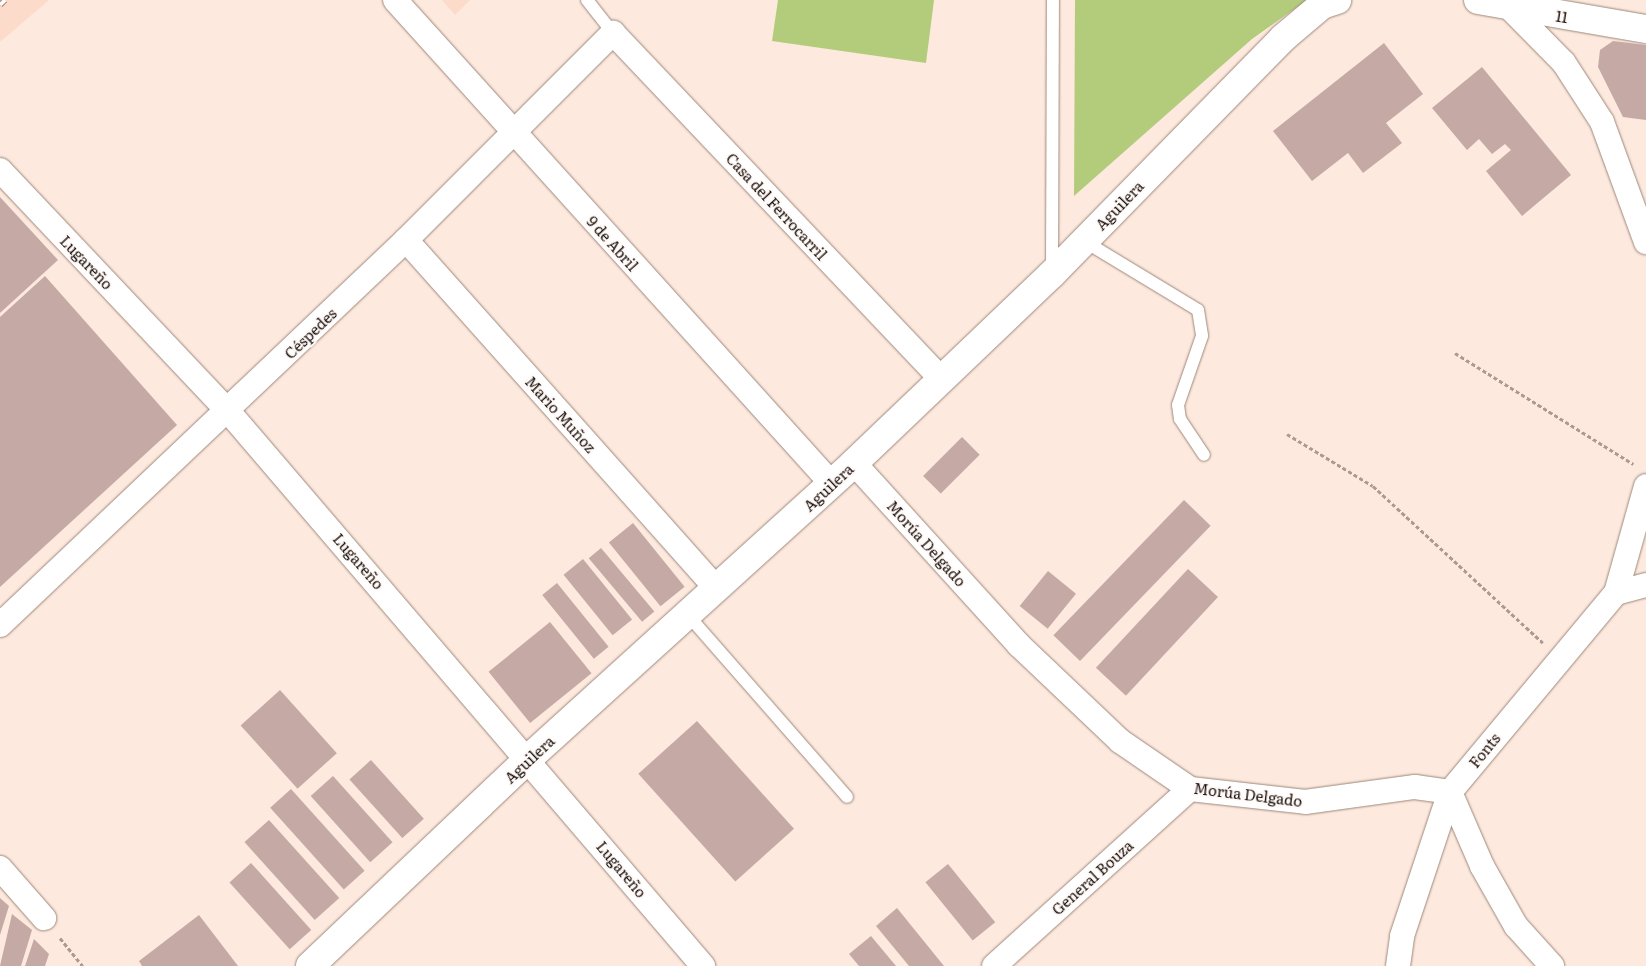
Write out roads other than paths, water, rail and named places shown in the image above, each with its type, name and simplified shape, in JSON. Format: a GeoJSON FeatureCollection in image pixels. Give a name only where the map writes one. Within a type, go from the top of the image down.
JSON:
{"type":"FeatureCollection","features":[{"type":"Feature","properties":{"kind":"street","name":"9 de Abril"},"geometry":{"type":"LineString","coordinates":[[395,0],[511,132],[832,484]]}},
{"type":"Feature","properties":{"kind":"street","name":"Aguilera"},"geometry":{"type":"LineString","coordinates":[[310,966],[530,758],[832,484],[1052,274],[1283,38],[1322,5],[1337,0]]}},
{"type":"Feature","properties":{"kind":"street","name":"11"},"geometry":{"type":"LineString","coordinates":[[1478,0],[1509,7],[1646,29]]}},
{"type":"Feature","properties":{"kind":"street"},"geometry":{"type":"LineString","coordinates":[[1509,7],[1564,63],[1602,122],[1646,242]]}},
{"type":"Feature","properties":{"kind":"street","name":"Céspedes"},"geometry":{"type":"LineString","coordinates":[[0,625],[228,411],[406,240],[511,132],[613,33]]}},
{"type":"Feature","properties":{"kind":"street","name":"Casa del Ferrocarril"},"geometry":{"type":"LineString","coordinates":[[613,33],[941,379]]}},
{"type":"Feature","properties":{"kind":"street","name":"Lugareño"},"geometry":{"type":"LineString","coordinates":[[0,170],[228,411],[530,758],[703,966]]}},
{"type":"Feature","properties":{"kind":"street","name":"Mario Muñoz"},"geometry":{"type":"LineString","coordinates":[[406,240],[716,588]]}},
{"type":"Feature","properties":{"kind":"street","name":"Morúa Delgado"},"geometry":{"type":"LineString","coordinates":[[854,463],[1019,645],[1120,741],[1190,789],[1305,802],[1415,787],[1450,792]]}},
{"type":"Feature","properties":{"kind":"street"},"geometry":{"type":"LineString","coordinates":[[1642,476],[1616,593],[1646,586]]}},
{"type":"Feature","properties":{"kind":"street","name":"Fonts"},"geometry":{"type":"LineString","coordinates":[[1398,966],[1402,936],[1450,792],[1559,658],[1616,593]]}},
{"type":"Feature","properties":{"kind":"street","name":"General Bouza"},"geometry":{"type":"LineString","coordinates":[[994,966],[1190,789]]}},
{"type":"Feature","properties":{"kind":"street"},"geometry":{"type":"LineString","coordinates":[[1450,792],[1482,866],[1516,926],[1552,966]]}},
{"type":"Feature","properties":{"kind":"street"},"geometry":{"type":"LineString","coordinates":[[0,868],[44,918]]}},
{"type":"Feature","properties":{"kind":"lane"},"geometry":{"type":"LineString","coordinates":[[587,0],[613,33]]}},
{"type":"Feature","properties":{"kind":"lane"},"geometry":{"type":"LineString","coordinates":[[1052,274],[1053,0]]}},
{"type":"Feature","properties":{"kind":"lane"},"geometry":{"type":"LineString","coordinates":[[1084,241],[1198,310],[1202,336],[1178,405],[1180,419],[1204,456]]}},
{"type":"Feature","properties":{"kind":"lane"},"geometry":{"type":"LineString","coordinates":[[687,614],[847,797]]}},
{"type":"Feature","properties":{"kind":"railway"},"geometry":{"type":"LineString","coordinates":[[0,5],[5,0]]}}]}
